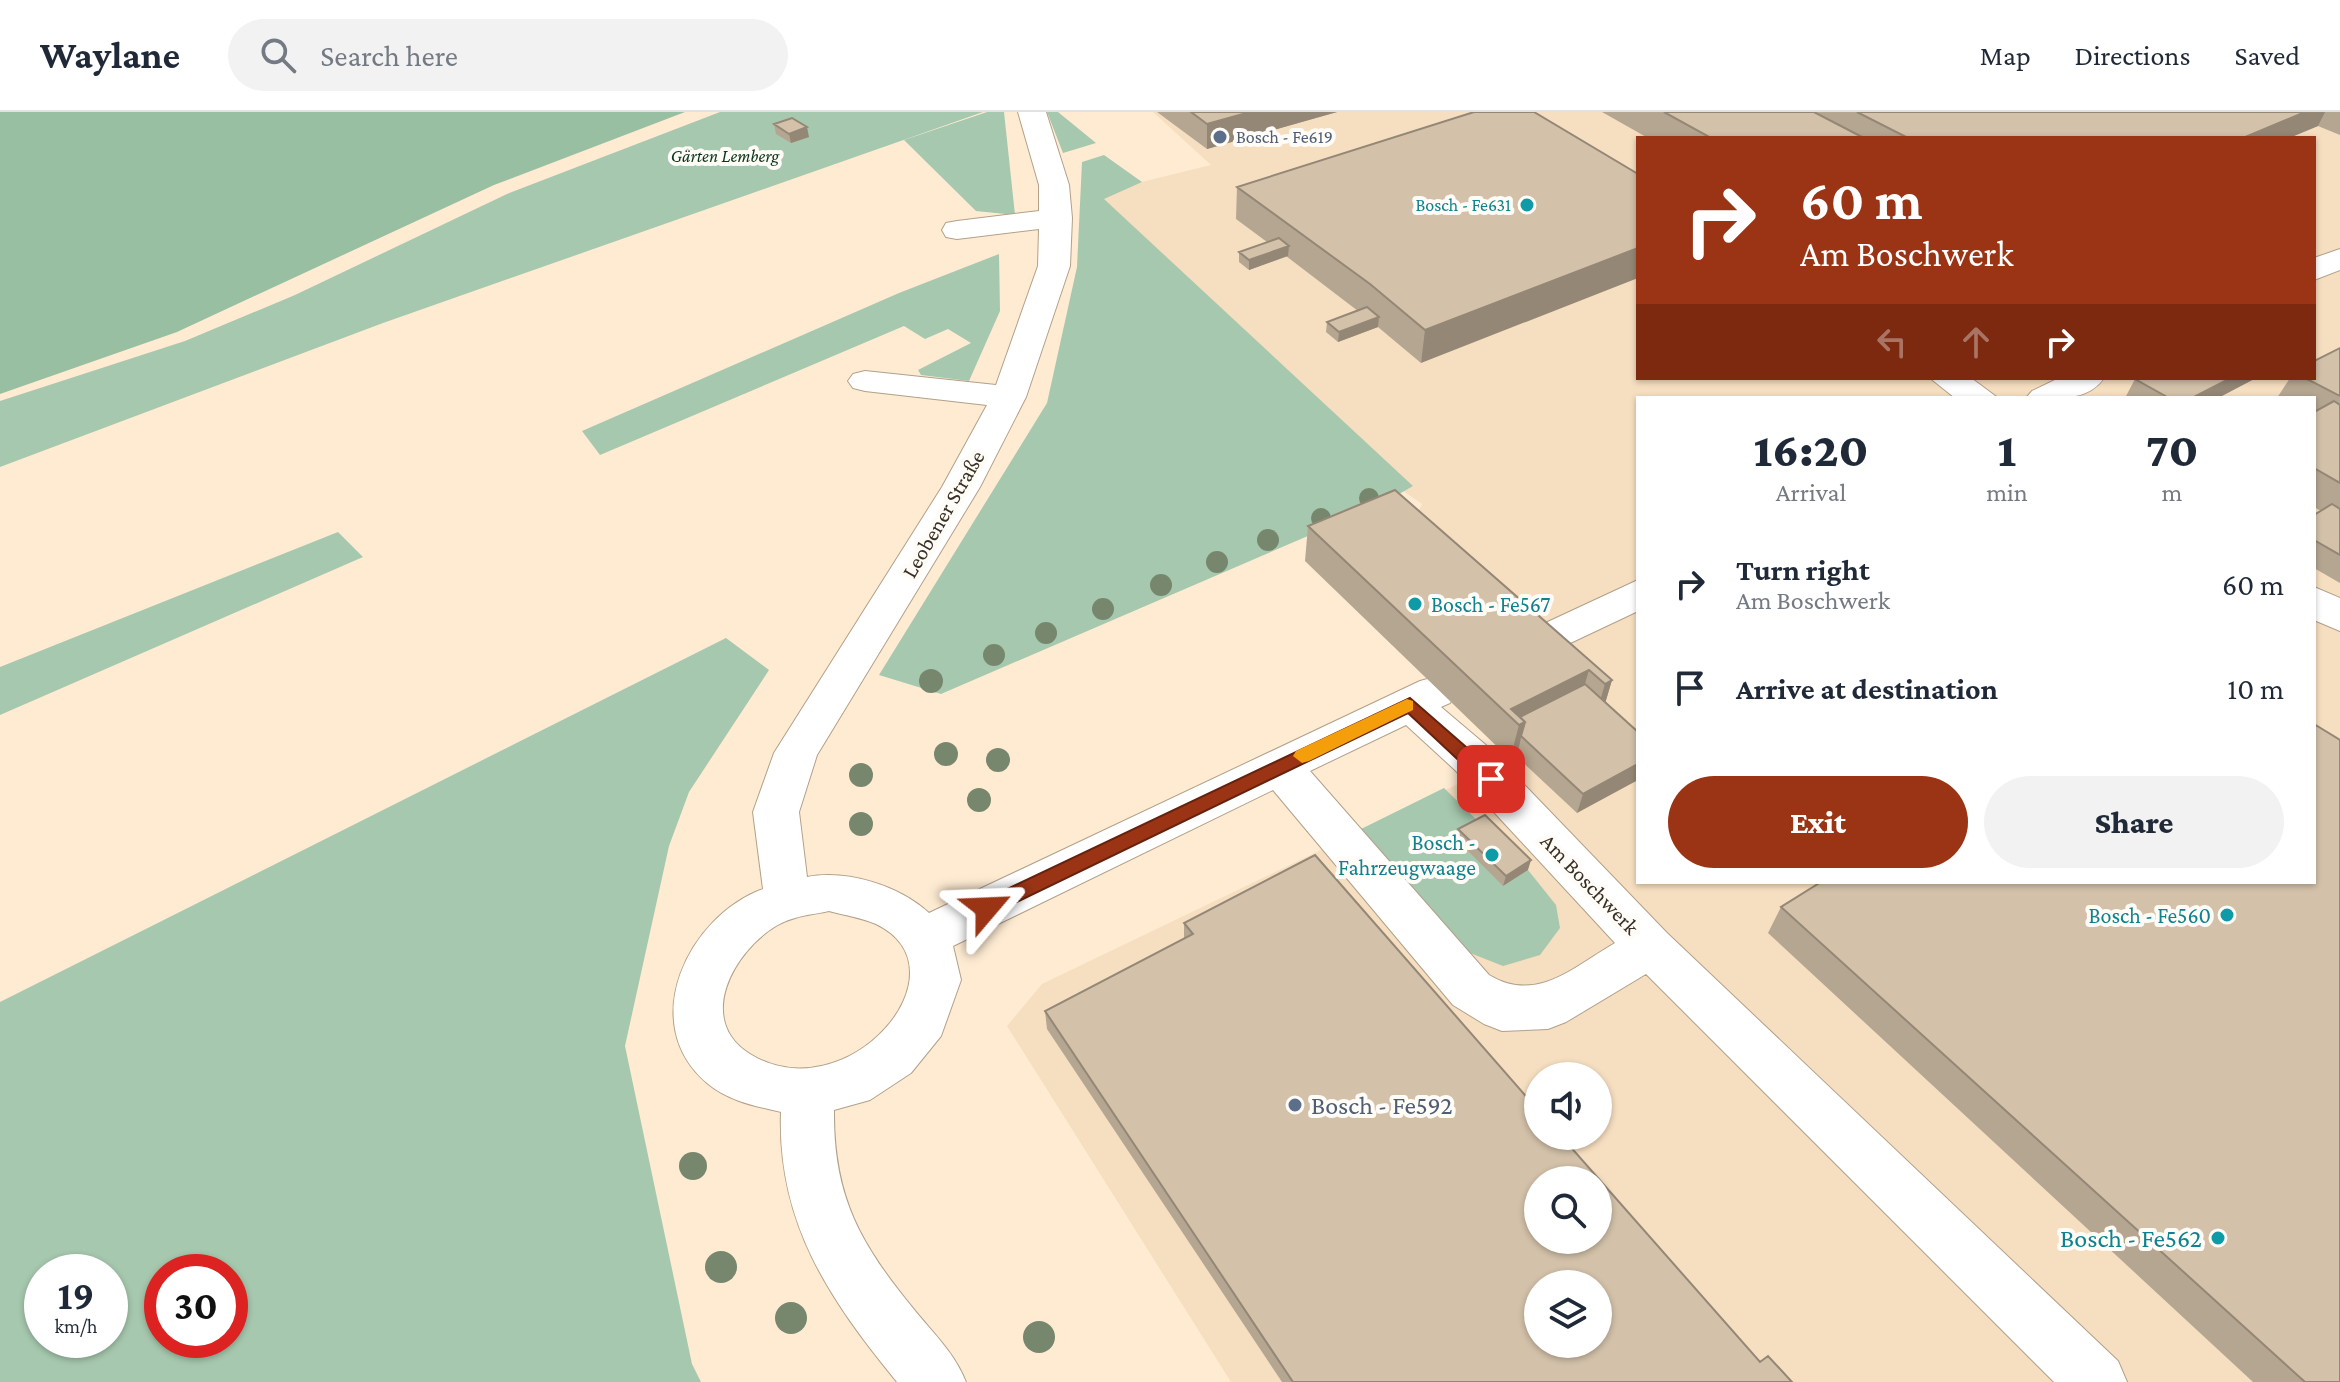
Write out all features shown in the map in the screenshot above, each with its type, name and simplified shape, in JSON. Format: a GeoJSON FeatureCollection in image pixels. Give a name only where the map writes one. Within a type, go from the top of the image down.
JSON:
{"type":"FeatureCollection","features":[{"type":"Feature","properties":{"kind":"street","name":"Leobener Straße"},"geometry":{"type":"LineString","coordinates":[[789,899],[781,865],[776,812],[796,753],[952,501],[1009,397],[1054,266],[1057,218],[1049,160],[1032,112]]}},
{"type":"Feature","properties":{"kind":"street"},"geometry":{"type":"LineString","coordinates":[[957,230],[1057,218]]}},
{"type":"Feature","properties":{"kind":"street"},"geometry":{"type":"LineString","coordinates":[[2316,269],[2340,258]]}},
{"type":"Feature","properties":{"kind":"street"},"geometry":{"type":"LineString","coordinates":[[1950,380],[1977,396]]}},
{"type":"Feature","properties":{"kind":"street"},"geometry":{"type":"LineString","coordinates":[[2048,396],[2083,380]]}},
{"type":"Feature","properties":{"kind":"street"},"geometry":{"type":"LineString","coordinates":[[865,381],[1009,397]]}},
{"type":"Feature","properties":{"kind":"street"},"geometry":{"type":"LineString","coordinates":[[1528,648],[1636,595]]}},
{"type":"Feature","properties":{"kind":"street"},"geometry":{"type":"LineString","coordinates":[[2316,602],[2340,617]]}},
{"type":"Feature","properties":{"kind":"street","name":"Am Boschwerk"},"geometry":{"type":"LineString","coordinates":[[926,937],[1424,697],[1471,758],[1650,947],[2097,1382]]}},
{"type":"Feature","properties":{"kind":"street"},"geometry":{"type":"LineString","coordinates":[[1280,767],[1471,990],[1502,1009],[1548,1007],[1650,947]]}},
{"type":"Feature","properties":{"kind":"street"},"geometry":{"type":"LineString","coordinates":[[829,892],[869,896],[903,912],[926,937],[936,968],[933,1001],[917,1034],[888,1063],[851,1084],[808,1093],[766,1090],[729,1073],[705,1046],[695,1012],[702,977],[721,944],[751,916],[789,899],[829,892]]}},
{"type":"Feature","properties":{"kind":"street"},"geometry":{"type":"LineString","coordinates":[[808,1093],[811,1178],[825,1227],[856,1285],[936,1382]]}},
{"type":"Feature","properties":{"kind":"shaded area"},"geometry":{"type":"Polygon","coordinates":[[[1153,112],[2340,112],[2340,1382],[1231,1382],[1007,1026],[1042,984],[1510,759],[1305,561],[1419,510],[1422,504],[1236,374],[1089,195],[1211,165],[1153,112]]]}},
{"type":"Feature","properties":{"kind":"green space"},"geometry":{"type":"Polygon","coordinates":[[[0,112],[685,112],[494,185],[177,332],[0,394],[0,112]]]}},
{"type":"Feature","properties":{"kind":"green space","name":"Gärten Lemberg"},"geometry":{"type":"Polygon","coordinates":[[[720,112],[983,112],[383,323],[0,467],[0,401],[185,341],[295,295],[507,194],[720,112]]]}},
{"type":"Feature","properties":{"kind":"green space"},"geometry":{"type":"Polygon","coordinates":[[[987,112],[1004,112],[1015,215],[976,211],[904,140],[987,112]]]}},
{"type":"Feature","properties":{"kind":"green space"},"geometry":{"type":"Polygon","coordinates":[[[1047,112],[1058,112],[1096,143],[1063,153],[1047,112]]]}},
{"type":"Feature","properties":{"kind":"green space"},"geometry":{"type":"Polygon","coordinates":[[[1104,155],[1142,182],[1104,199],[1413,486],[1380,505],[941,694],[879,675],[1047,403],[1077,267],[1082,162],[1104,155]]]}},
{"type":"Feature","properties":{"kind":"green space"},"geometry":{"type":"Polygon","coordinates":[[[999,254],[1000,311],[969,381],[921,375],[918,370],[971,343],[948,329],[925,339],[904,326],[600,455],[582,431],[899,293],[999,254]]]}},
{"type":"Feature","properties":{"kind":"green space"},"geometry":{"type":"Polygon","coordinates":[[[338,532],[363,557],[0,715],[0,667],[338,532]]]}},
{"type":"Feature","properties":{"kind":"green space"},"geometry":{"type":"Polygon","coordinates":[[[726,638],[769,670],[689,792],[669,846],[625,1046],[692,1364],[701,1382],[0,1382],[0,1002],[726,638]]]}},
{"type":"Feature","properties":{"kind":"green space"},"geometry":{"type":"Polygon","coordinates":[[[1444,788],[1482,825],[1503,886],[1528,870],[1556,905],[1560,928],[1540,955],[1503,966],[1460,949],[1357,831],[1444,788]]]}},
{"type":"Feature","properties":{"kind":"building"},"geometry":{"type":"Polygon","coordinates":[[[1191,112],[1250,112],[1207,124],[1191,112]]]}},
{"type":"Feature","properties":{"kind":"building"},"geometry":{"type":"Polygon","coordinates":[[[1474,112],[1534,112],[1636,173],[1636,249],[1425,330],[1370,284],[1237,187],[1474,112]]]}},
{"type":"Feature","properties":{"kind":"building"},"geometry":{"type":"Polygon","coordinates":[[[1664,112],[1814,112],[1860,136],[1707,136],[1664,112]]]}},
{"type":"Feature","properties":{"kind":"building"},"geometry":{"type":"Polygon","coordinates":[[[1857,112],[2305,112],[2248,136],[1904,136],[1857,112]]]}},
{"type":"Feature","properties":{"kind":"building"},"geometry":{"type":"Polygon","coordinates":[[[792,118],[807,127],[789,134],[774,124],[792,118]]]}},
{"type":"Feature","properties":{"kind":"building"},"geometry":{"type":"Polygon","coordinates":[[[1279,238],[1289,246],[1249,260],[1239,252],[1279,238]]]}},
{"type":"Feature","properties":{"kind":"building"},"geometry":{"type":"Polygon","coordinates":[[[1367,307],[1379,317],[1339,332],[1327,322],[1367,307]]]}},
{"type":"Feature","properties":{"kind":"building"},"geometry":{"type":"Polygon","coordinates":[[[2340,348],[2340,396],[2309,380],[2316,380],[2316,360],[2340,348]]]}},
{"type":"Feature","properties":{"kind":"building"},"geometry":{"type":"Polygon","coordinates":[[[2137,380],[2227,380],[2196,396],[2165,396],[2137,380]]]}},
{"type":"Feature","properties":{"kind":"building"},"geometry":{"type":"Polygon","coordinates":[[[2334,401],[2340,405],[2340,483],[2316,469],[2316,411],[2334,401]]]}},
{"type":"Feature","properties":{"kind":"building"},"geometry":{"type":"Polygon","coordinates":[[[1395,490],[1612,680],[1605,684],[1589,670],[1511,709],[1525,722],[1519,725],[1308,526],[1395,490]]]}},
{"type":"Feature","properties":{"kind":"building"},"geometry":{"type":"Polygon","coordinates":[[[2332,504],[2340,509],[2340,555],[2316,541],[2316,514],[2332,504]]]}},
{"type":"Feature","properties":{"kind":"building"},"geometry":{"type":"Polygon","coordinates":[[[1585,684],[1636,730],[1636,765],[1583,794],[1521,736],[1525,722],[1520,717],[1585,684]]]}},
{"type":"Feature","properties":{"kind":"building","name":"Bosch - Fe562"},"geometry":{"type":"Polygon","coordinates":[[[2316,725],[2340,740],[2340,1382],[2305,1382],[1781,907],[1818,884],[2316,884],[2316,725]]]}},
{"type":"Feature","properties":{"kind":"building","name":"Bosch - Fahrzeugwaage"},"geometry":{"type":"Polygon","coordinates":[[[1485,815],[1531,860],[1506,876],[1458,829],[1485,815]]]}},
{"type":"Feature","properties":{"kind":"building","name":"Bosch - Fe592"},"geometry":{"type":"Polygon","coordinates":[[[1315,855],[1524,1094],[1524,1150],[1573,1150],[1587,1166],[1524,1166],[1524,1254],[1612,1254],[1612,1194],[1760,1362],[1768,1356],[1792,1382],[1293,1382],[1045,1011],[1193,934],[1184,923],[1315,855]]]}},
{"type":"Feature","properties":{"kind":"slow traffic"},"geometry":{"type":"LineString","coordinates":[[1302,756],[1407,705]]}},
{"type":"Feature","properties":{"kind":"place","name":"Bosch - Fe619"},"geometry":{"type":"Point","coordinates":[1220,137]}},
{"type":"Feature","properties":{"kind":"place","name":"Bosch - Fe631"},"geometry":{"type":"Point","coordinates":[1527,205]}},
{"type":"Feature","properties":{"kind":"place","name":"Bosch - Fe567"},"geometry":{"type":"Point","coordinates":[1415,604]}},
{"type":"Feature","properties":{"kind":"place","name":"Bosch - Fahrzeugwaage"},"geometry":{"type":"Point","coordinates":[1492,855]}},
{"type":"Feature","properties":{"kind":"place","name":"Bosch - Fe560"},"geometry":{"type":"Point","coordinates":[2227,915]}},
{"type":"Feature","properties":{"kind":"place","name":"Bosch - Fe592"},"geometry":{"type":"Point","coordinates":[1295,1105]}},
{"type":"Feature","properties":{"kind":"place","name":"Bosch - Fe562"},"geometry":{"type":"Point","coordinates":[2218,1238]}},
{"type":"Feature","properties":{"kind":"route"},"geometry":{"type":"LineString","coordinates":[[987,908],[1410,704],[1491,779]]}}]}
